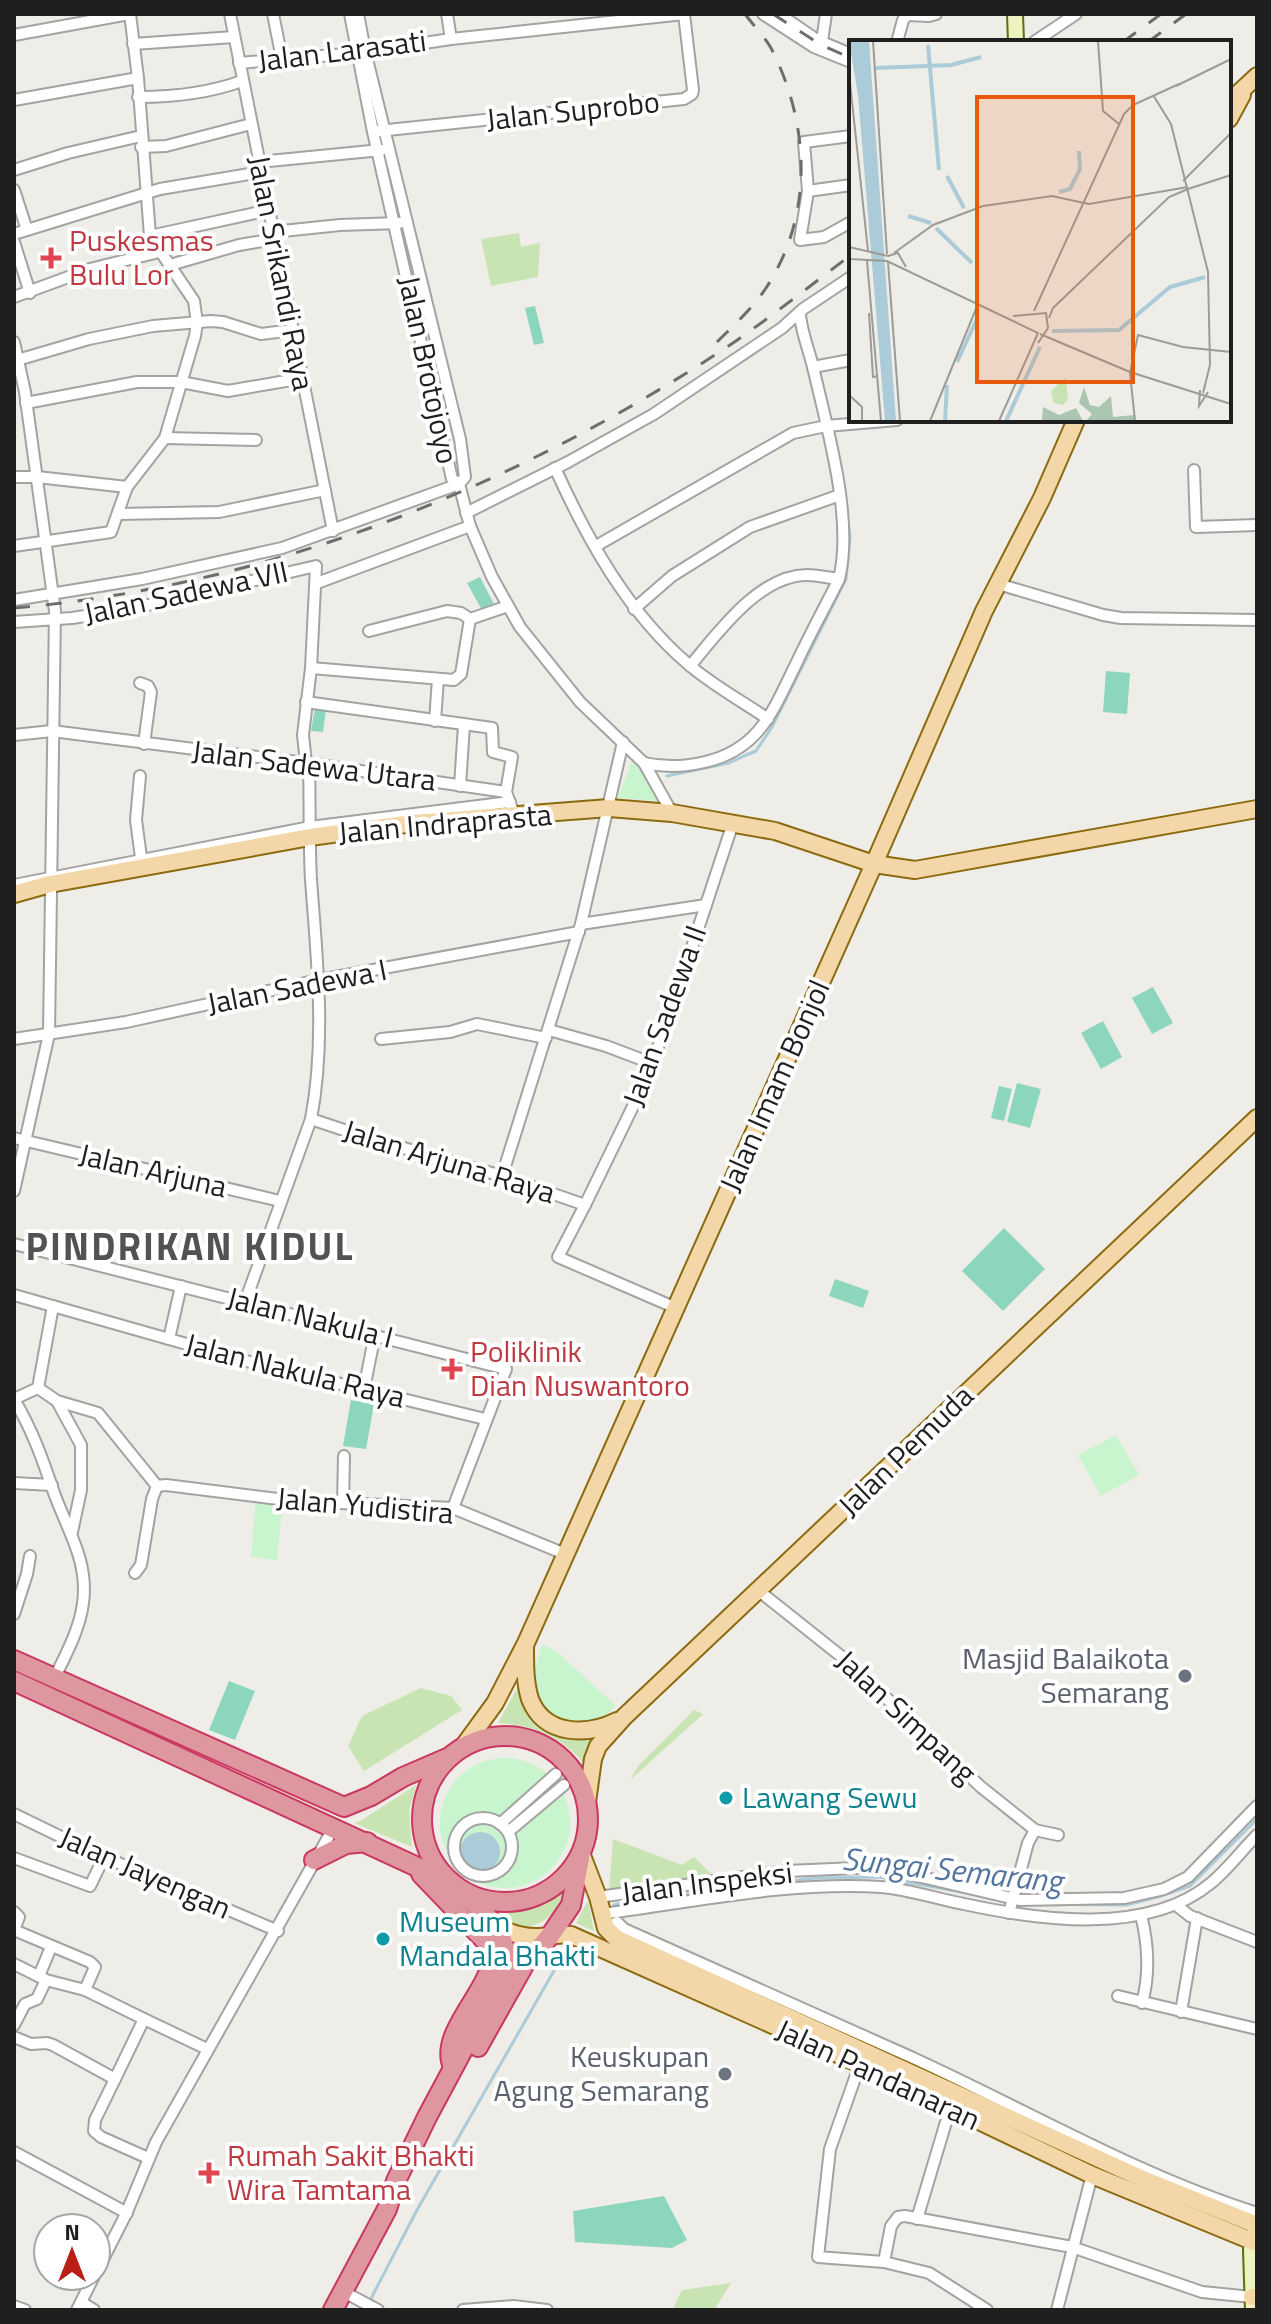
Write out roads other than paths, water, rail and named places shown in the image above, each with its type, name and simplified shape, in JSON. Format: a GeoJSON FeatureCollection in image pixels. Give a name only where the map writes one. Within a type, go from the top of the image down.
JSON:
{"type":"FeatureCollection","features":[{"type":"Feature","properties":{"kind":"highway"},"geometry":{"type":"LineString","coordinates":[[14,1660],[344,1807],[486,1738],[508,1736],[529,1739],[548,1747],[574,1771],[587,1802],[588,1827],[571,1905],[515,1979],[407,2185],[387,2209]]}},
{"type":"Feature","properties":{"kind":"highway"},"geometry":{"type":"LineString","coordinates":[[14,1681],[389,1852],[480,1898],[496,1901],[528,1898],[558,1883],[581,1853]]}},
{"type":"Feature","properties":{"kind":"highway"},"geometry":{"type":"LineString","coordinates":[[333,2310],[350,2295],[396,2181],[506,1965],[506,1945],[496,1926],[432,1859],[422,1829],[422,1813],[430,1782],[456,1752]]}},
{"type":"Feature","properties":{"kind":"highway"},"geometry":{"type":"LineString","coordinates":[[314,1860],[346,1844],[367,1842]]}},
{"type":"Feature","properties":{"kind":"highway"},"geometry":{"type":"LineString","coordinates":[[389,1852],[424,1876],[493,1949],[492,1965],[452,2040],[450,2060],[453,2067]]}},
{"type":"Feature","properties":{"kind":"main road"},"geometry":{"type":"LineString","coordinates":[[1015,14],[1018,40]]}},
{"type":"Feature","properties":{"kind":"main road"},"geometry":{"type":"LineString","coordinates":[[1235,98],[1257,76]]}},
{"type":"Feature","properties":{"kind":"main road","name":"Jalan Imam Bonjol"},"geometry":{"type":"LineString","coordinates":[[456,1752],[495,1703],[526,1643],[998,584],[1042,498],[1075,422]]}},
{"type":"Feature","properties":{"kind":"main road","name":"Jalan Indraprasta"},"geometry":{"type":"LineString","coordinates":[[14,894],[50,880],[142,867],[310,832],[413,823],[510,804],[672,813],[792,835],[874,864],[915,870],[1257,809]]}},
{"type":"Feature","properties":{"kind":"main road","name":"Jalan Pemuda"},"geometry":{"type":"LineString","coordinates":[[587,1802],[598,1746],[624,1717],[1257,1118]]}},
{"type":"Feature","properties":{"kind":"main road"},"geometry":{"type":"LineString","coordinates":[[526,1643],[526,1678],[530,1698],[548,1722],[567,1730],[587,1731],[624,1717]]}},
{"type":"Feature","properties":{"kind":"main road"},"geometry":{"type":"LineString","coordinates":[[581,1853],[602,1913]]}},
{"type":"Feature","properties":{"kind":"main road","name":"Jalan Pandanaran"},"geometry":{"type":"LineString","coordinates":[[602,1913],[616,1938],[668,1963],[1256,2227]]}},
{"type":"Feature","properties":{"kind":"main road","name":"Jalan Pandanaran"},"geometry":{"type":"LineString","coordinates":[[496,1926],[521,1935],[571,1935],[860,2064],[1092,2175],[1256,2227]]}},
{"type":"Feature","properties":{"kind":"main road"},"geometry":{"type":"LineString","coordinates":[[1254,2301],[1256,2227]]}},
{"type":"Feature","properties":{"kind":"street"},"geometry":{"type":"LineString","coordinates":[[14,35],[130,14],[150,236],[194,301],[197,323],[165,438],[127,487],[114,527],[108,534],[14,546]]}},
{"type":"Feature","properties":{"kind":"street","name":"Jalan Srikandi Raya"},"geometry":{"type":"LineString","coordinates":[[230,14],[333,531]]}},
{"type":"Feature","properties":{"kind":"street"},"geometry":{"type":"LineString","coordinates":[[273,14],[282,59]]}},
{"type":"Feature","properties":{"kind":"street","name":"Jalan Brotojoyo"},"geometry":{"type":"LineString","coordinates":[[350,14],[400,223],[411,296],[452,479],[459,484],[465,477],[460,439],[424,293],[400,223]]}},
{"type":"Feature","properties":{"kind":"street","name":"Jalan Brotojoyo"},"geometry":{"type":"LineString","coordinates":[[358,14],[361,52]]}},
{"type":"Feature","properties":{"kind":"street"},"geometry":{"type":"LineString","coordinates":[[447,14],[451,39]]}},
{"type":"Feature","properties":{"kind":"street","name":"Jalan Larasati"},"geometry":{"type":"LineString","coordinates":[[239,63],[361,52],[645,16],[684,14]]}},
{"type":"Feature","properties":{"kind":"street","name":"Jalan Suprobo"},"geometry":{"type":"LineString","coordinates":[[379,131],[684,99],[693,90],[684,14]]}},
{"type":"Feature","properties":{"kind":"street"},"geometry":{"type":"LineString","coordinates":[[763,14],[849,61]]}},
{"type":"Feature","properties":{"kind":"street"},"geometry":{"type":"LineString","coordinates":[[779,14],[821,46],[849,53]]}},
{"type":"Feature","properties":{"kind":"street"},"geometry":{"type":"LineString","coordinates":[[821,46],[826,14]]}},
{"type":"Feature","properties":{"kind":"street"},"geometry":{"type":"LineString","coordinates":[[898,40],[903,20],[908,14],[936,14]]}},
{"type":"Feature","properties":{"kind":"street"},"geometry":{"type":"LineString","coordinates":[[1037,40],[1076,14]]}},
{"type":"Feature","properties":{"kind":"street"},"geometry":{"type":"LineString","coordinates":[[133,44],[234,37]]}},
{"type":"Feature","properties":{"kind":"street"},"geometry":{"type":"LineString","coordinates":[[14,100],[138,78]]}},
{"type":"Feature","properties":{"kind":"street"},"geometry":{"type":"LineString","coordinates":[[138,97],[167,97],[242,81]]}},
{"type":"Feature","properties":{"kind":"street"},"geometry":{"type":"LineString","coordinates":[[14,170],[141,142],[166,146],[251,124]]}},
{"type":"Feature","properties":{"kind":"street"},"geometry":{"type":"LineString","coordinates":[[849,136],[804,142],[808,191],[800,240],[824,237],[849,223]]}},
{"type":"Feature","properties":{"kind":"street"},"geometry":{"type":"LineString","coordinates":[[14,234],[146,193],[194,182],[260,167],[383,150]]}},
{"type":"Feature","properties":{"kind":"street"},"geometry":{"type":"LineString","coordinates":[[808,191],[849,185]]}},
{"type":"Feature","properties":{"kind":"street"},"geometry":{"type":"LineString","coordinates":[[14,190],[27,230]]}},
{"type":"Feature","properties":{"kind":"street"},"geometry":{"type":"LineString","coordinates":[[150,236],[269,210]]}},
{"type":"Feature","properties":{"kind":"street"},"geometry":{"type":"LineString","coordinates":[[170,265],[274,235],[340,225],[400,223]]}},
{"type":"Feature","properties":{"kind":"street"},"geometry":{"type":"LineString","coordinates":[[14,242],[30,293]]}},
{"type":"Feature","properties":{"kind":"street"},"geometry":{"type":"LineString","coordinates":[[14,297],[90,269],[159,252]]}},
{"type":"Feature","properties":{"kind":"street"},"geometry":{"type":"LineString","coordinates":[[466,513],[654,414],[849,278]]}},
{"type":"Feature","properties":{"kind":"street"},"geometry":{"type":"LineString","coordinates":[[411,296],[424,293]]}},
{"type":"Feature","properties":{"kind":"street"},"geometry":{"type":"LineString","coordinates":[[644,763],[673,768],[722,758],[751,740],[768,719],[839,579],[844,560],[845,534],[840,495],[800,314]]}},
{"type":"Feature","properties":{"kind":"street"},"geometry":{"type":"LineString","coordinates":[[17,361],[89,339],[153,326],[223,322],[261,334],[293,330]]}},
{"type":"Feature","properties":{"kind":"street"},"geometry":{"type":"LineString","coordinates":[[14,342],[26,403],[22,418],[37,477],[55,616]]}},
{"type":"Feature","properties":{"kind":"street"},"geometry":{"type":"LineString","coordinates":[[813,367],[849,360]]}},
{"type":"Feature","properties":{"kind":"street"},"geometry":{"type":"LineString","coordinates":[[26,403],[137,382],[181,382],[228,391],[303,378]]}},
{"type":"Feature","properties":{"kind":"street"},"geometry":{"type":"LineString","coordinates":[[596,546],[793,433],[826,426],[873,422]]}},
{"type":"Feature","properties":{"kind":"street"},"geometry":{"type":"LineString","coordinates":[[165,438],[256,440]]}},
{"type":"Feature","properties":{"kind":"street"},"geometry":{"type":"LineString","coordinates":[[444,442],[460,439]]}},
{"type":"Feature","properties":{"kind":"street"},"geometry":{"type":"LineString","coordinates":[[555,468],[634,609],[690,666],[768,719]]}},
{"type":"Feature","properties":{"kind":"street"},"geometry":{"type":"LineString","coordinates":[[1194,470],[1194,526],[1204,529],[1257,525]]}},
{"type":"Feature","properties":{"kind":"street"},"geometry":{"type":"LineString","coordinates":[[14,477],[127,487]]}},
{"type":"Feature","properties":{"kind":"street"},"geometry":{"type":"LineString","coordinates":[[14,600],[194,569],[282,548],[459,484],[470,526],[520,627],[563,682],[644,763],[672,813]]}},
{"type":"Feature","properties":{"kind":"street"},"geometry":{"type":"LineString","coordinates":[[118,514],[219,512],[325,490]]}},
{"type":"Feature","properties":{"kind":"street"},"geometry":{"type":"LineString","coordinates":[[634,609],[672,576],[750,527],[840,495]]}},
{"type":"Feature","properties":{"kind":"street"},"geometry":{"type":"LineString","coordinates":[[311,1119],[319,1052],[319,980],[308,763],[303,735],[317,583],[470,526]]}},
{"type":"Feature","properties":{"kind":"street","name":"Jalan Sadewa VII"},"geometry":{"type":"LineString","coordinates":[[14,622],[131,609],[316,566],[317,583]]}},
{"type":"Feature","properties":{"kind":"street"},"geometry":{"type":"LineString","coordinates":[[690,666],[729,620],[774,585],[791,577],[808,575],[839,579]]}},
{"type":"Feature","properties":{"kind":"street"},"geometry":{"type":"LineString","coordinates":[[998,584],[1112,616],[1257,618],[1257,631]]}},
{"type":"Feature","properties":{"kind":"street"},"geometry":{"type":"LineString","coordinates":[[470,619],[508,606]]}},
{"type":"Feature","properties":{"kind":"street"},"geometry":{"type":"LineString","coordinates":[[369,631],[447,611],[461,613],[470,619]]}},
{"type":"Feature","properties":{"kind":"street","name":"Jalan Sadewa VII"},"geometry":{"type":"LineString","coordinates":[[14,1191],[49,1034],[55,616]]}},
{"type":"Feature","properties":{"kind":"street"},"geometry":{"type":"LineString","coordinates":[[311,668],[454,680],[461,674],[470,619]]}},
{"type":"Feature","properties":{"kind":"street"},"geometry":{"type":"LineString","coordinates":[[435,721],[438,679]]}},
{"type":"Feature","properties":{"kind":"street"},"geometry":{"type":"LineString","coordinates":[[140,683],[148,686],[151,692],[144,744]]}},
{"type":"Feature","properties":{"kind":"street"},"geometry":{"type":"LineString","coordinates":[[306,702],[492,728],[493,752],[512,757],[510,804]]}},
{"type":"Feature","properties":{"kind":"street"},"geometry":{"type":"LineString","coordinates":[[460,786],[464,725]]}},
{"type":"Feature","properties":{"kind":"street","name":"Jalan Sadewa Utara"},"geometry":{"type":"LineString","coordinates":[[14,735],[52,731],[308,763],[460,786],[510,804]]}},
{"type":"Feature","properties":{"kind":"street"},"geometry":{"type":"LineString","coordinates":[[502,1176],[580,928],[623,742]]}},
{"type":"Feature","properties":{"kind":"street"},"geometry":{"type":"LineString","coordinates":[[140,776],[136,820],[142,867]]}},
{"type":"Feature","properties":{"kind":"street","name":"Jalan Sadewa II"},"geometry":{"type":"LineString","coordinates":[[585,1205],[651,1063],[733,823]]}},
{"type":"Feature","properties":{"kind":"street"},"geometry":{"type":"LineString","coordinates":[[14,885],[310,832]]}},
{"type":"Feature","properties":{"kind":"street","name":"Jalan Sadewa I"},"geometry":{"type":"LineString","coordinates":[[14,1039],[126,1022],[319,980],[706,905]]}},
{"type":"Feature","properties":{"kind":"street"},"geometry":{"type":"LineString","coordinates":[[381,1039],[450,1032],[477,1024],[606,1046],[651,1063]]}},
{"type":"Feature","properties":{"kind":"street","name":"Jalan Arjuna Raya"},"geometry":{"type":"LineString","coordinates":[[245,1302],[311,1119],[502,1176],[585,1205],[558,1257],[676,1308]]}},
{"type":"Feature","properties":{"kind":"street","name":"Jalan Arjuna"},"geometry":{"type":"LineString","coordinates":[[14,1138],[280,1201]]}},
{"type":"Feature","properties":{"kind":"street","name":"Jalan Nakula I"},"geometry":{"type":"LineString","coordinates":[[14,1244],[506,1369],[485,1419]]}},
{"type":"Feature","properties":{"kind":"street"},"geometry":{"type":"LineString","coordinates":[[169,1339],[181,1286]]}},
{"type":"Feature","properties":{"kind":"street","name":"Jalan Nakula Raya"},"geometry":{"type":"LineString","coordinates":[[14,1295],[250,1362],[485,1419]]}},
{"type":"Feature","properties":{"kind":"street"},"geometry":{"type":"LineString","coordinates":[[38,1388],[53,1306]]}},
{"type":"Feature","properties":{"kind":"street"},"geometry":{"type":"LineString","coordinates":[[364,1389],[375,1334]]}},
{"type":"Feature","properties":{"kind":"street"},"geometry":{"type":"LineString","coordinates":[[38,1388],[14,1399],[34,1433],[72,1532],[81,1562],[84,1602],[54,1679]]}},
{"type":"Feature","properties":{"kind":"street"},"geometry":{"type":"LineString","coordinates":[[38,1388],[57,1401],[94,1410],[157,1486],[141,1565],[135,1573]]}},
{"type":"Feature","properties":{"kind":"street"},"geometry":{"type":"LineString","coordinates":[[57,1401],[81,1445],[81,1490],[72,1532]]}},
{"type":"Feature","properties":{"kind":"street"},"geometry":{"type":"LineString","coordinates":[[453,1508],[485,1419]]}},
{"type":"Feature","properties":{"kind":"street"},"geometry":{"type":"LineString","coordinates":[[343,1503],[344,1456]]}},
{"type":"Feature","properties":{"kind":"street"},"geometry":{"type":"LineString","coordinates":[[14,1483],[52,1485]]}},
{"type":"Feature","properties":{"kind":"street","name":"Jalan Yudistira"},"geometry":{"type":"LineString","coordinates":[[157,1486],[294,1501],[453,1508],[565,1554]]}},
{"type":"Feature","properties":{"kind":"street"},"geometry":{"type":"LineString","coordinates":[[14,1614],[30,1556]]}},
{"type":"Feature","properties":{"kind":"street","name":"Jalan Simpang"},"geometry":{"type":"LineString","coordinates":[[759,1591],[847,1661],[981,1787],[1035,1830],[1058,1835]]}},
{"type":"Feature","properties":{"kind":"street"},"geometry":{"type":"LineString","coordinates":[[504,1828],[556,1774]]}},
{"type":"Feature","properties":{"kind":"street"},"geometry":{"type":"LineString","coordinates":[[504,1828],[564,1785]]}},
{"type":"Feature","properties":{"kind":"street","name":"Jalan Inspeksi"},"geometry":{"type":"LineString","coordinates":[[602,1913],[787,1871],[879,1867],[1010,1906],[1124,1898],[1164,1889],[1188,1877],[1257,1806]]}},
{"type":"Feature","properties":{"kind":"street","name":"Jalan Jayengan"},"geometry":{"type":"LineString","coordinates":[[14,1814],[104,1857],[278,1931]]}},
{"type":"Feature","properties":{"kind":"street"},"geometry":{"type":"LineString","coordinates":[[484,1818],[504,1828],[511,1852],[506,1865],[499,1871],[476,1875],[460,1864],[455,1842],[463,1827],[484,1818]]}},
{"type":"Feature","properties":{"kind":"street"},"geometry":{"type":"LineString","coordinates":[[602,1913],[800,1888],[876,1887],[1010,1906],[1066,1919],[1141,1915],[1176,1905],[1210,1884],[1256,1832],[1245,1818]]}},
{"type":"Feature","properties":{"kind":"street"},"geometry":{"type":"LineString","coordinates":[[112,2242],[127,2213],[148,2158],[334,1827]]}},
{"type":"Feature","properties":{"kind":"street"},"geometry":{"type":"LineString","coordinates":[[1010,1906],[1028,1843],[1035,1830]]}},
{"type":"Feature","properties":{"kind":"street"},"geometry":{"type":"LineString","coordinates":[[14,1858],[90,1886],[104,1857]]}},
{"type":"Feature","properties":{"kind":"street"},"geometry":{"type":"LineString","coordinates":[[1176,1905],[1197,1918],[1257,1942]]}},
{"type":"Feature","properties":{"kind":"street"},"geometry":{"type":"LineString","coordinates":[[14,1912],[19,1917],[14,1930],[93,1964],[85,1990]]}},
{"type":"Feature","properties":{"kind":"street"},"geometry":{"type":"LineString","coordinates":[[1141,1915],[1147,1939],[1142,2003]]}},
{"type":"Feature","properties":{"kind":"street"},"geometry":{"type":"LineString","coordinates":[[1181,2012],[1197,1918]]}},
{"type":"Feature","properties":{"kind":"street"},"geometry":{"type":"LineString","coordinates":[[14,2025],[25,2004],[37,1999],[51,1947]]}},
{"type":"Feature","properties":{"kind":"street"},"geometry":{"type":"LineString","coordinates":[[14,1964],[42,1978],[85,1990],[207,2049]]}},
{"type":"Feature","properties":{"kind":"street"},"geometry":{"type":"LineString","coordinates":[[1118,1996],[1257,2029]]}},
{"type":"Feature","properties":{"kind":"street"},"geometry":{"type":"LineString","coordinates":[[144,2019],[95,2120],[94,2131],[148,2158]]}},
{"type":"Feature","properties":{"kind":"street"},"geometry":{"type":"LineString","coordinates":[[14,2037],[31,2044],[53,2045],[115,2079]]}},
{"type":"Feature","properties":{"kind":"street"},"geometry":{"type":"LineString","coordinates":[[860,2064],[830,2149],[818,2257],[884,2262],[929,2273],[987,2310]]}},
{"type":"Feature","properties":{"kind":"street"},"geometry":{"type":"LineString","coordinates":[[917,2219],[946,2122],[953,2109]]}},
{"type":"Feature","properties":{"kind":"street"},"geometry":{"type":"LineString","coordinates":[[14,2152],[127,2213]]}},
{"type":"Feature","properties":{"kind":"street"},"geometry":{"type":"LineString","coordinates":[[1057,2310],[1092,2175]]}},
{"type":"Feature","properties":{"kind":"street"},"geometry":{"type":"LineString","coordinates":[[884,2262],[894,2220],[905,2216],[1072,2247],[1202,2292],[1254,2301]]}},
{"type":"Feature","properties":{"kind":"street"},"geometry":{"type":"LineString","coordinates":[[350,2295],[375,2308]]}},
{"type":"Feature","properties":{"kind":"street"},"geometry":{"type":"LineString","coordinates":[[14,2306],[25,2310]]}},
{"type":"Feature","properties":{"kind":"street"},"geometry":{"type":"LineString","coordinates":[[79,2306],[94,2310]]}},
{"type":"Feature","properties":{"kind":"street"},"geometry":{"type":"LineString","coordinates":[[463,2310],[513,2306],[547,2310]]}},
{"type":"Feature","properties":{"kind":"water"},"geometry":{"type":"Polygon","coordinates":[[[480,1832],[494,1838],[500,1852],[494,1866],[480,1872],[466,1866],[460,1852],[466,1838],[480,1832]]]}},
{"type":"Feature","properties":{"kind":"waterway"},"geometry":{"type":"LineString","coordinates":[[667,776],[729,763],[756,751],[772,727],[846,579],[850,537],[845,498]]}},
{"type":"Feature","properties":{"kind":"waterway","name":"Sungai Semarang"},"geometry":{"type":"LineString","coordinates":[[1021,1904],[1126,1905],[1190,1886],[1257,1819]]}},
{"type":"Feature","properties":{"kind":"waterway","name":"Sungai Semarang"},"geometry":{"type":"LineString","coordinates":[[614,1905],[815,1878],[879,1877],[967,1893]]}},
{"type":"Feature","properties":{"kind":"waterway"},"geometry":{"type":"LineString","coordinates":[[365,2310],[417,2210],[555,1969]]}},
{"type":"Feature","properties":{"kind":"railway"},"geometry":{"type":"LineString","coordinates":[[717,342],[766,288],[782,260],[793,230],[799,200],[801,169],[793,107],[771,48],[745,14]]}},
{"type":"Feature","properties":{"kind":"railway"},"geometry":{"type":"LineString","coordinates":[[773,14],[821,45],[849,57]]}},
{"type":"Feature","properties":{"kind":"railway"},"geometry":{"type":"LineString","coordinates":[[1126,40],[1161,14]]}},
{"type":"Feature","properties":{"kind":"railway"},"geometry":{"type":"LineString","coordinates":[[1151,40],[1186,14]]}},
{"type":"Feature","properties":{"kind":"railway"},"geometry":{"type":"LineString","coordinates":[[14,608],[106,597],[196,579],[286,556],[374,527],[460,492],[625,410],[760,324],[849,257]]}},
{"type":"Feature","properties":{"kind":"place","name":"Puskesmas Bulu Lor"},"geometry":{"type":"Point","coordinates":[51,258]}},
{"type":"Feature","properties":{"kind":"place","name":"Poliklinik Dian Nuswantoro"},"geometry":{"type":"Point","coordinates":[452,1369]}},
{"type":"Feature","properties":{"kind":"place","name":"Masjid Balaikota Semarang"},"geometry":{"type":"Point","coordinates":[1185,1676]}},
{"type":"Feature","properties":{"kind":"place","name":"Lawang Sewu"},"geometry":{"type":"Point","coordinates":[726,1798]}},
{"type":"Feature","properties":{"kind":"place","name":"Museum Mandala Bhakti"},"geometry":{"type":"Point","coordinates":[383,1939]}},
{"type":"Feature","properties":{"kind":"place","name":"Keuskupan Agung Semarang"},"geometry":{"type":"Point","coordinates":[725,2074]}},
{"type":"Feature","properties":{"kind":"place","name":"Rumah Sakit Bhakti Wira Tamtama"},"geometry":{"type":"Point","coordinates":[209,2173]}},
{"type":"Feature","properties":{"kind":"district","name":"PINDRIKAN KIDUL"},"geometry":{"type":"Point","coordinates":[190,1247]}}]}
